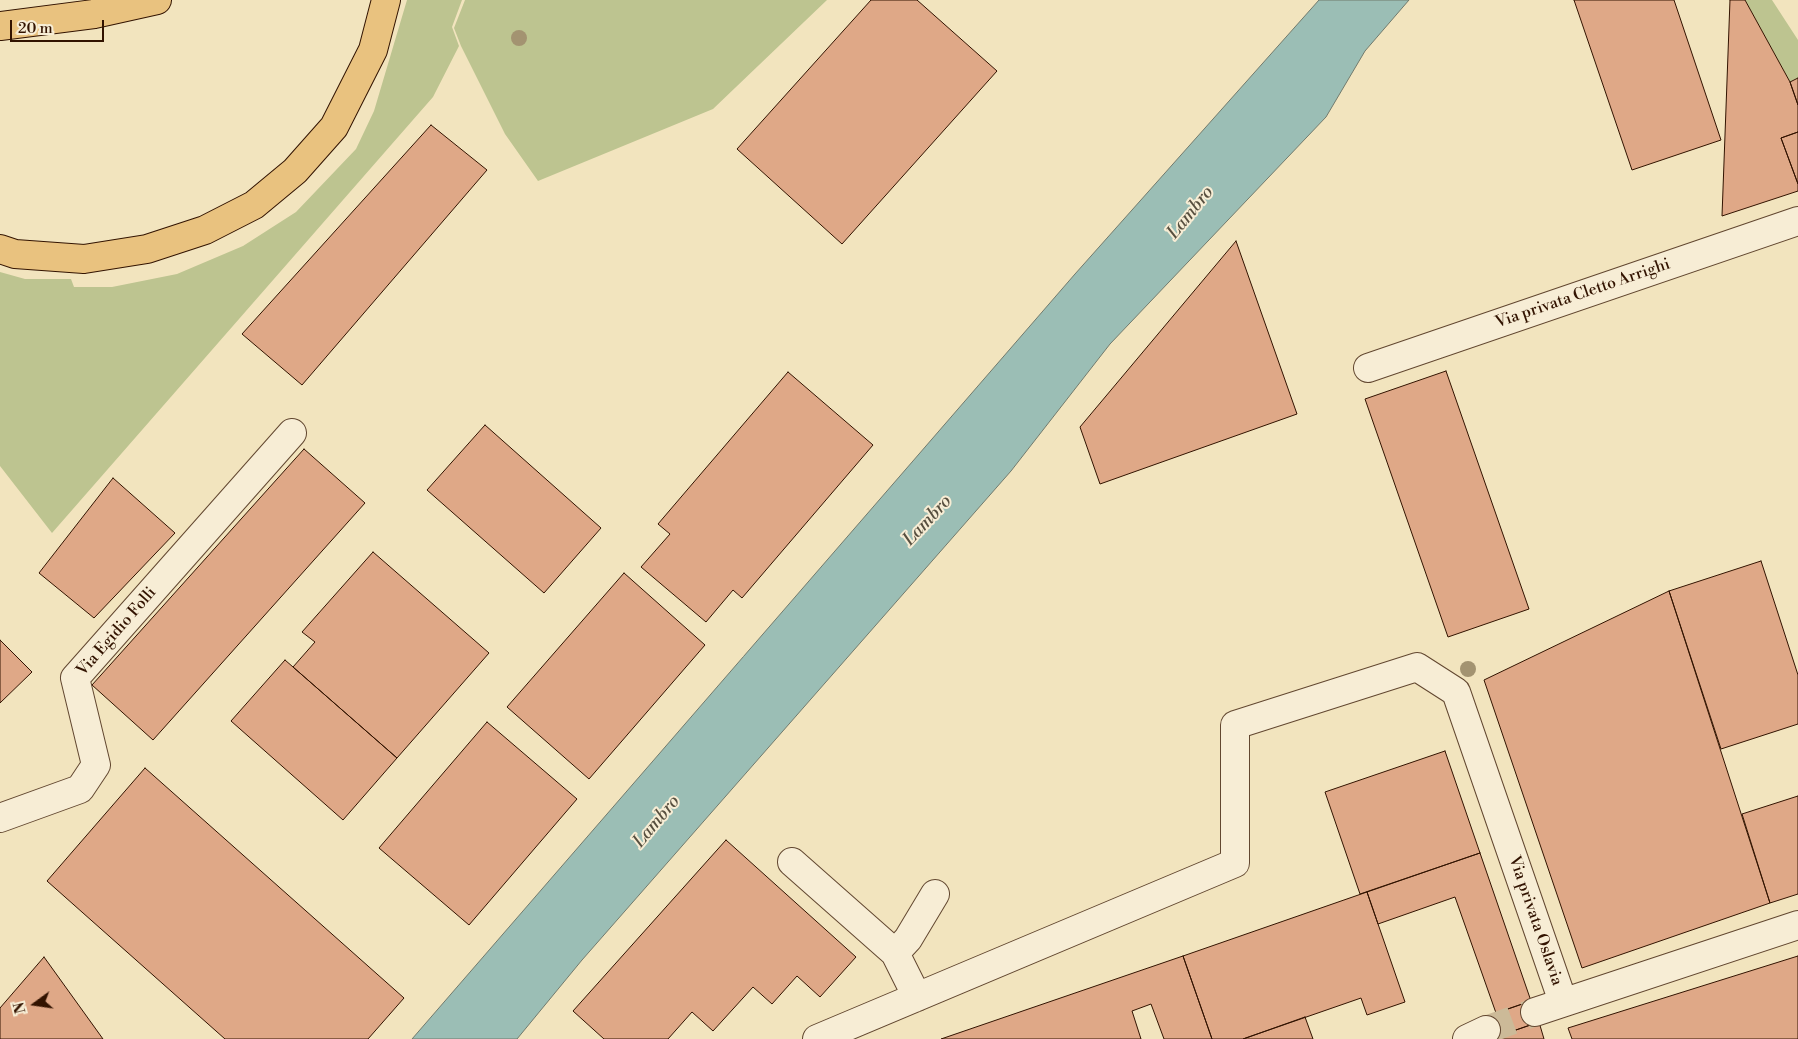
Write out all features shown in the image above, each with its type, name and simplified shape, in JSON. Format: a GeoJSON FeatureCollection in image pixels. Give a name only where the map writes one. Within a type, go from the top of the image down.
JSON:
{"type":"FeatureCollection","features":[{"type":"Feature","properties":{"kind":"highway"},"geometry":{"type":"LineString","coordinates":[[0,26],[94,14],[157,0]]}},
{"type":"Feature","properties":{"kind":"highway"},"geometry":{"type":"LineString","coordinates":[[0,249],[15,254],[84,259],[147,249],[205,230],[254,205],[295,171],[334,128],[373,50],[386,0]]}},
{"type":"Feature","properties":{"kind":"highway"},"geometry":{"type":"LineString","coordinates":[[0,46],[94,14]]}},
{"type":"Feature","properties":{"kind":"lane","name":"Via privata Cletto Arrighi"},"geometry":{"type":"LineString","coordinates":[[1368,368],[1798,221]]}},
{"type":"Feature","properties":{"kind":"lane","name":"Via Egidio Folli"},"geometry":{"type":"LineString","coordinates":[[0,818],[80,789],[96,765],[75,678],[292,433]]}},
{"type":"Feature","properties":{"kind":"lane","name":"Via privata Oslavia"},"geometry":{"type":"LineString","coordinates":[[917,998],[1235,863],[1235,725],[1417,667],[1456,692],[1563,1002],[1798,924]]}},
{"type":"Feature","properties":{"kind":"lane"},"geometry":{"type":"LineString","coordinates":[[792,862],[895,953],[917,998],[858,1031],[817,1039]]}},
{"type":"Feature","properties":{"kind":"lane"},"geometry":{"type":"LineString","coordinates":[[895,953],[908,939],[934,894]]}},
{"type":"Feature","properties":{"kind":"lane"},"geometry":{"type":"LineString","coordinates":[[1535,1012],[1563,1002]]}},
{"type":"Feature","properties":{"kind":"green space"},"geometry":{"type":"Polygon","coordinates":[[[407,0],[462,0],[452,27],[459,46],[433,97],[52,533],[0,466],[0,272],[25,279],[71,279],[74,287],[112,287],[177,274],[243,246],[296,212],[356,149],[374,111],[407,0]]]}},
{"type":"Feature","properties":{"kind":"green space"},"geometry":{"type":"Polygon","coordinates":[[[465,0],[827,0],[713,109],[538,181],[505,134],[461,46],[454,28],[465,0]]]}},
{"type":"Feature","properties":{"kind":"green space"},"geometry":{"type":"Polygon","coordinates":[[[1745,0],[1772,0],[1798,40],[1798,78],[1790,82],[1745,0]]]}},
{"type":"Feature","properties":{"kind":"water","name":"Lambro"},"geometry":{"type":"Polygon","coordinates":[[[1319,0],[1409,0],[1365,51],[1326,117],[1110,344],[1011,471],[582,960],[517,1039],[412,1039],[1075,274],[1319,0]]]}},
{"type":"Feature","properties":{"kind":"building"},"geometry":{"type":"Polygon","coordinates":[[[871,0],[917,0],[997,71],[842,244],[737,149],[871,0]]]}},
{"type":"Feature","properties":{"kind":"building"},"geometry":{"type":"Polygon","coordinates":[[[1574,0],[1674,0],[1721,140],[1632,170],[1574,0]]]}},
{"type":"Feature","properties":{"kind":"building"},"geometry":{"type":"Polygon","coordinates":[[[1730,0],[1745,0],[1790,82],[1798,105],[1798,132],[1781,138],[1798,184],[1798,191],[1722,216],[1730,0]]]}},
{"type":"Feature","properties":{"kind":"building"},"geometry":{"type":"Polygon","coordinates":[[[1798,78],[1798,105],[1790,82],[1798,78]]]}},
{"type":"Feature","properties":{"kind":"building"},"geometry":{"type":"Polygon","coordinates":[[[431,125],[487,170],[302,385],[242,334],[431,125]]]}},
{"type":"Feature","properties":{"kind":"building"},"geometry":{"type":"Polygon","coordinates":[[[1798,132],[1798,184],[1781,138],[1798,132]]]}},
{"type":"Feature","properties":{"kind":"building"},"geometry":{"type":"Polygon","coordinates":[[[1236,241],[1297,414],[1100,484],[1080,427],[1236,241]]]}},
{"type":"Feature","properties":{"kind":"building"},"geometry":{"type":"Polygon","coordinates":[[[1446,371],[1529,609],[1448,637],[1365,399],[1446,371]]]}},
{"type":"Feature","properties":{"kind":"building"},"geometry":{"type":"Polygon","coordinates":[[[788,372],[873,445],[742,598],[733,590],[706,622],[641,567],[670,534],[658,524],[788,372]]]}},
{"type":"Feature","properties":{"kind":"building"},"geometry":{"type":"Polygon","coordinates":[[[485,425],[601,528],[544,593],[427,490],[485,425]]]}},
{"type":"Feature","properties":{"kind":"building"},"geometry":{"type":"Polygon","coordinates":[[[304,449],[365,503],[153,740],[92,685],[304,449]]]}},
{"type":"Feature","properties":{"kind":"building"},"geometry":{"type":"Polygon","coordinates":[[[113,478],[175,533],[94,618],[39,573],[113,478]]]}},
{"type":"Feature","properties":{"kind":"building"},"geometry":{"type":"Polygon","coordinates":[[[373,552],[489,653],[397,758],[293,667],[315,642],[302,632],[373,552]]]}},
{"type":"Feature","properties":{"kind":"building"},"geometry":{"type":"Polygon","coordinates":[[[1761,561],[1798,675],[1798,724],[1721,749],[1669,591],[1761,561]]]}},
{"type":"Feature","properties":{"kind":"building"},"geometry":{"type":"Polygon","coordinates":[[[624,573],[705,645],[589,779],[507,707],[624,573]]]}},
{"type":"Feature","properties":{"kind":"building"},"geometry":{"type":"Polygon","coordinates":[[[1669,591],[1770,903],[1582,968],[1484,680],[1669,591]]]}},
{"type":"Feature","properties":{"kind":"building"},"geometry":{"type":"Polygon","coordinates":[[[0,640],[32,672],[0,703],[0,640]]]}},
{"type":"Feature","properties":{"kind":"building"},"geometry":{"type":"Polygon","coordinates":[[[285,660],[397,758],[343,820],[231,721],[285,660]]]}},
{"type":"Feature","properties":{"kind":"building"},"geometry":{"type":"Polygon","coordinates":[[[487,722],[577,799],[469,925],[379,848],[487,722]]]}},
{"type":"Feature","properties":{"kind":"building"},"geometry":{"type":"Polygon","coordinates":[[[1445,751],[1480,853],[1360,894],[1325,792],[1445,751]]]}},
{"type":"Feature","properties":{"kind":"building"},"geometry":{"type":"Polygon","coordinates":[[[145,768],[404,998],[368,1039],[225,1039],[47,881],[145,768]]]}},
{"type":"Feature","properties":{"kind":"building"},"geometry":{"type":"Polygon","coordinates":[[[1798,796],[1798,894],[1770,903],[1742,814],[1798,796]]]}},
{"type":"Feature","properties":{"kind":"building"},"geometry":{"type":"Polygon","coordinates":[[[726,840],[856,957],[820,997],[797,976],[772,1004],[753,987],[713,1031],[692,1012],[668,1039],[604,1039],[573,1011],[726,840]]]}},
{"type":"Feature","properties":{"kind":"building"},"geometry":{"type":"Polygon","coordinates":[[[1480,853],[1531,1001],[1496,1013],[1455,897],[1378,924],[1367,892],[1480,853]]]}},
{"type":"Feature","properties":{"kind":"building"},"geometry":{"type":"Polygon","coordinates":[[[1367,892],[1405,1002],[1367,1015],[1361,998],[1243,1039],[1212,1039],[1183,956],[1367,892]]]}},
{"type":"Feature","properties":{"kind":"building"},"geometry":{"type":"Polygon","coordinates":[[[1183,956],[1212,1039],[1164,1039],[1151,1004],[1132,1011],[1141,1039],[941,1039],[1183,956]]]}},
{"type":"Feature","properties":{"kind":"building"},"geometry":{"type":"Polygon","coordinates":[[[1798,956],[1798,1039],[1572,1039],[1568,1028],[1798,956]]]}},
{"type":"Feature","properties":{"kind":"building"},"geometry":{"type":"Polygon","coordinates":[[[44,957],[103,1039],[0,1039],[0,1008],[44,957]]]}},
{"type":"Feature","properties":{"kind":"building"},"geometry":{"type":"Polygon","coordinates":[[[1531,1001],[1539,1022],[1490,1039],[1482,1018],[1531,1001]]]}},
{"type":"Feature","properties":{"kind":"building"},"geometry":{"type":"Polygon","coordinates":[[[1305,1017],[1313,1039],[1243,1039],[1305,1017]]]}},
{"type":"Feature","properties":{"kind":"building"},"geometry":{"type":"Polygon","coordinates":[[[1539,1022],[1544,1039],[1490,1039],[1539,1022]]]}},
{"type":"Feature","properties":{"kind":"tunnel"},"geometry":{"type":"LineString","coordinates":[[1486,1030],[1535,1012]]}}]}
